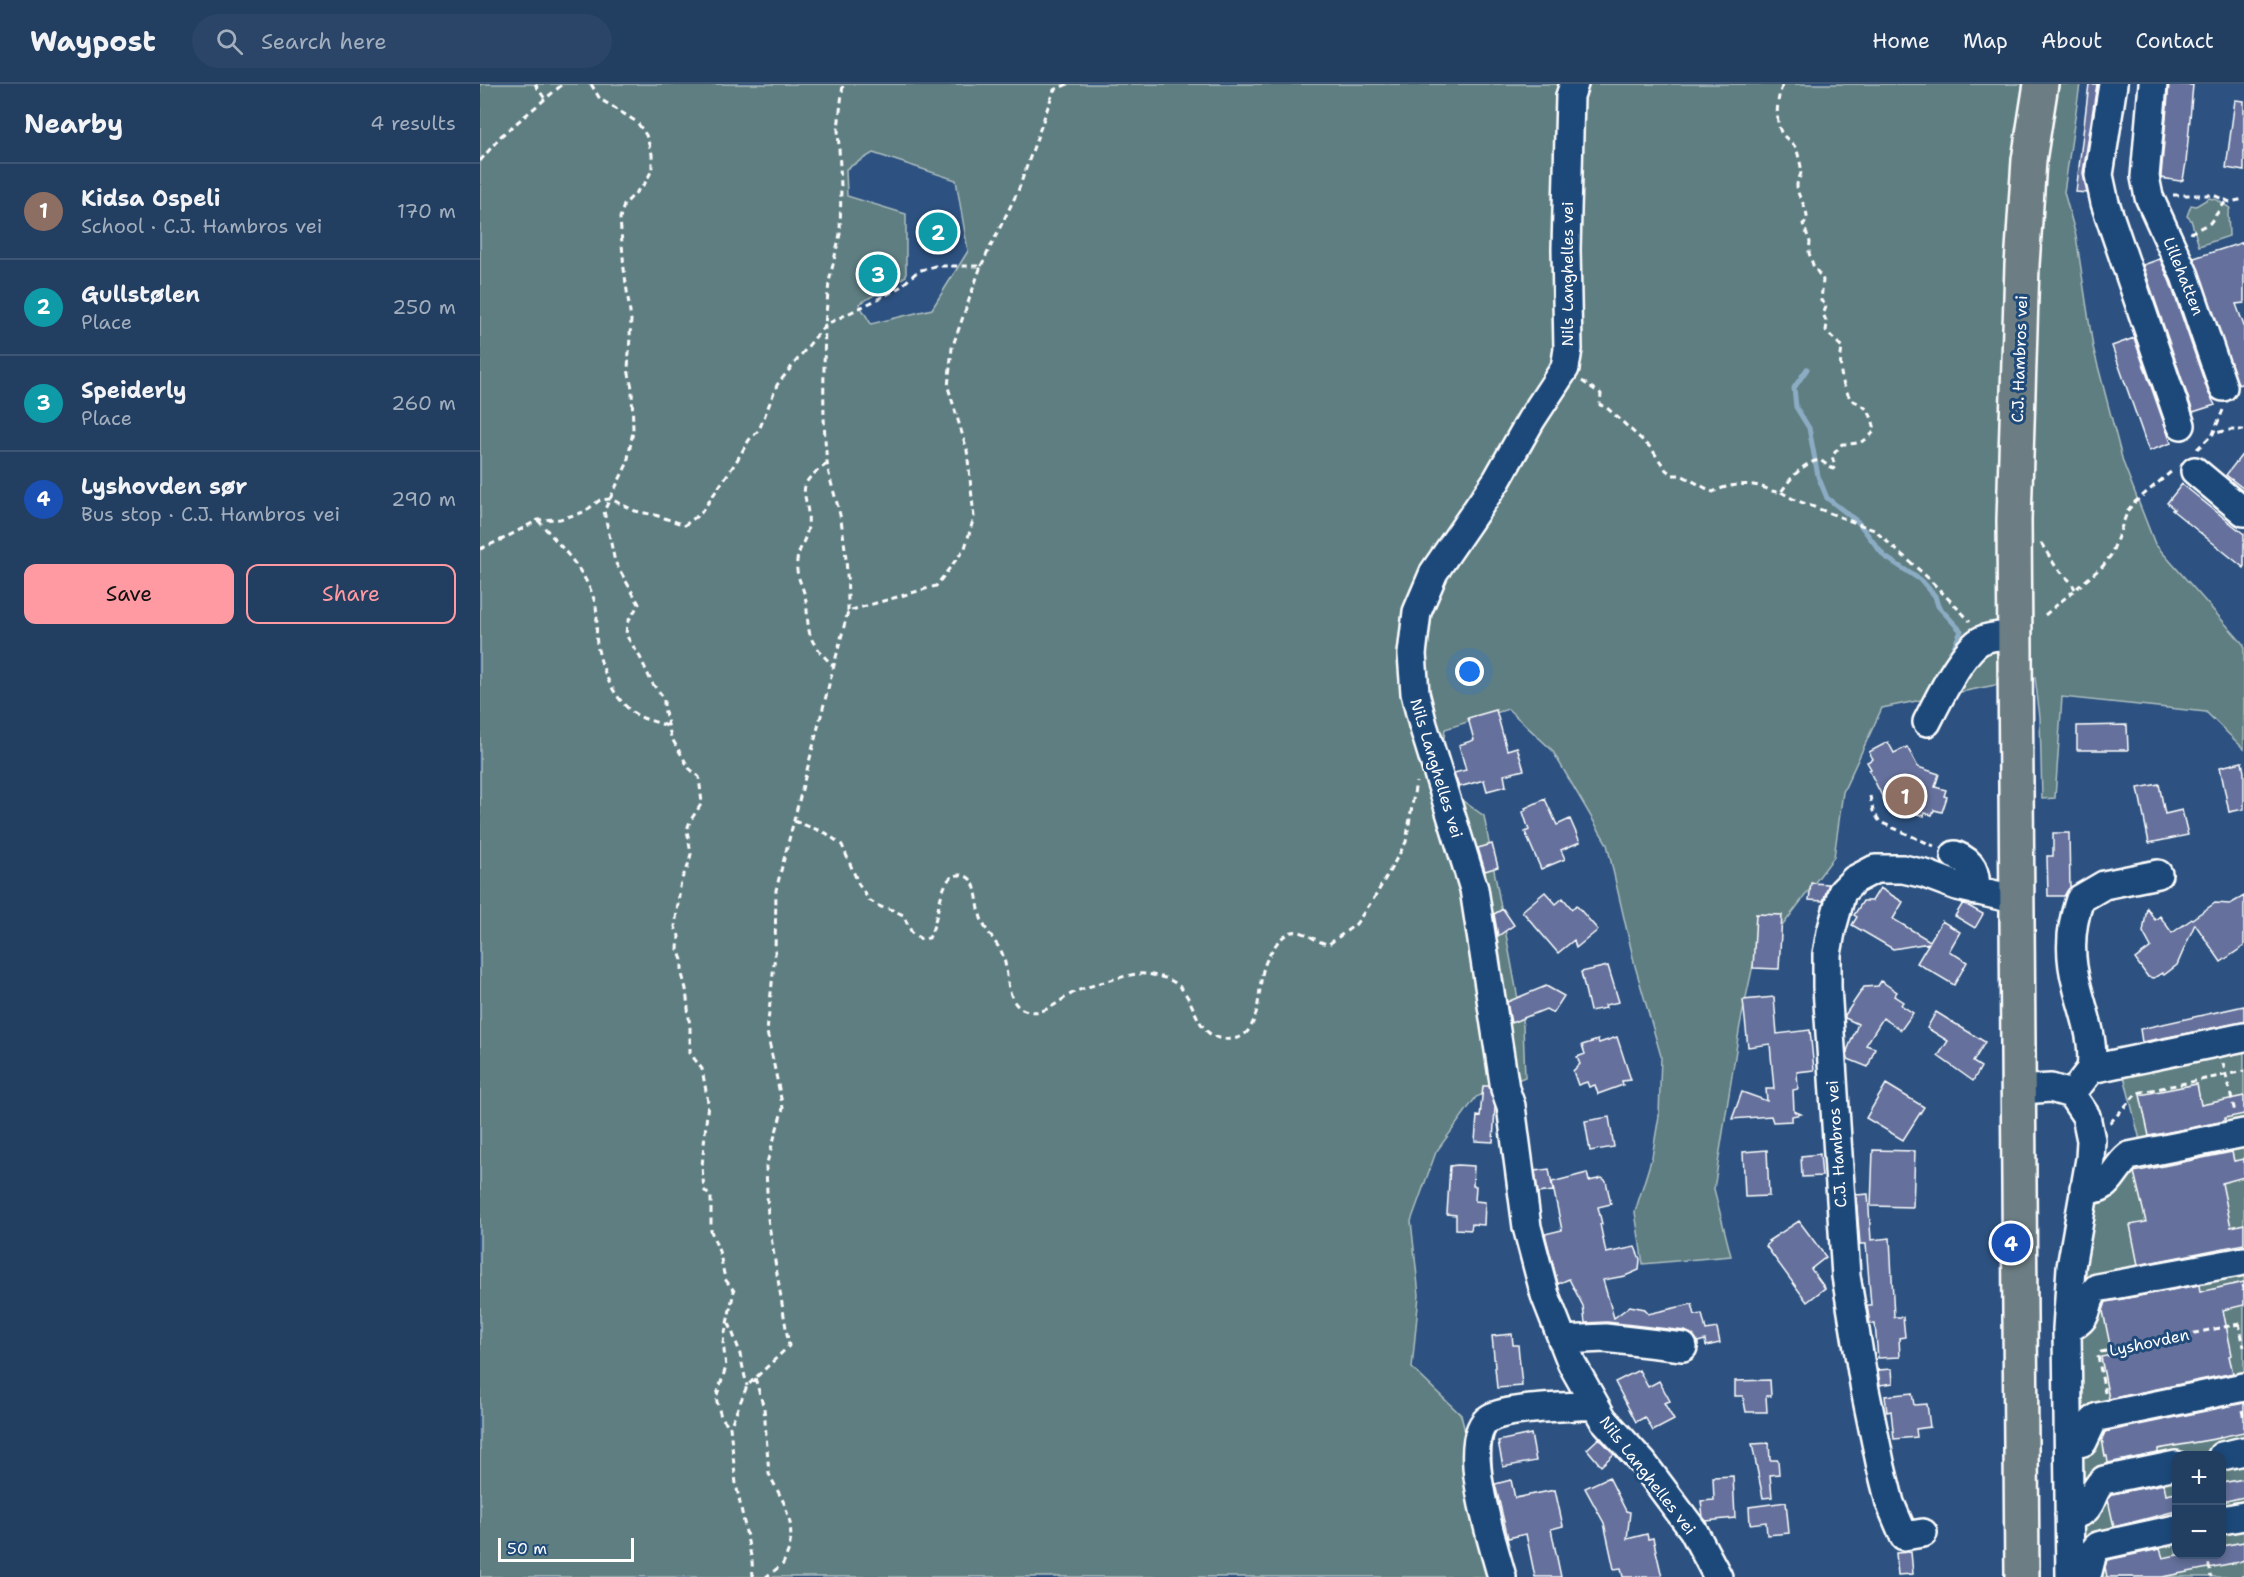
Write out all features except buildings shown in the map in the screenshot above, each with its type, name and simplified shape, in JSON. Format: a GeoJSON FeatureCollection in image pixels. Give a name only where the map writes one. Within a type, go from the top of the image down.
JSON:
{"type":"FeatureCollection","features":[{"type":"Feature","properties":{"kind":"main road","name":"C.J. Hambros vei"},"geometry":{"type":"LineString","coordinates":[[2022,1577],[2015,509],[2022,264],[2029,160],[2041,84]]}},
{"type":"Feature","properties":{"kind":"street","name":"Nils Langhelles vei"},"geometry":{"type":"LineString","coordinates":[[1574,84],[1570,96],[1566,249],[1568,348],[1565,368],[1531,420],[1497,480],[1434,572],[1417,612],[1412,654],[1415,693],[1474,889],[1505,1089],[1511,1106],[1527,1227],[1545,1295],[1562,1340],[1595,1406],[1644,1464],[1693,1530],[1718,1577]]}},
{"type":"Feature","properties":{"kind":"street"},"geometry":{"type":"LineString","coordinates":[[2113,84],[2099,175],[2105,203],[2181,424]]}},
{"type":"Feature","properties":{"kind":"street","name":"Lillehatten"},"geometry":{"type":"LineString","coordinates":[[2153,84],[2145,177],[2149,197],[2185,276],[2223,387]]}},
{"type":"Feature","properties":{"kind":"street"},"geometry":{"type":"LineString","coordinates":[[2187,465],[2244,512]]}},
{"type":"Feature","properties":{"kind":"street"},"geometry":{"type":"LineString","coordinates":[[1927,722],[1940,696],[1975,645],[1993,636],[2015,635]]}},
{"type":"Feature","properties":{"kind":"street"},"geometry":{"type":"LineString","coordinates":[[1955,855],[1964,859],[1975,871],[1976,891]]}},
{"type":"Feature","properties":{"kind":"street","name":"C.J. Hambros vei"},"geometry":{"type":"LineString","coordinates":[[1913,1535],[1890,1503],[1865,1390],[1846,1276],[1828,1014],[1827,954],[1842,892],[1854,880],[1875,869],[1904,869],[1976,891],[2018,900]]}},
{"type":"Feature","properties":{"kind":"street"},"geometry":{"type":"LineString","coordinates":[[2071,1094],[2091,1069],[2093,1053],[2091,1031],[2076,985],[2072,958],[2074,914],[2080,899],[2104,885],[2158,874]]}},
{"type":"Feature","properties":{"kind":"street"},"geometry":{"type":"LineString","coordinates":[[2091,1069],[2244,1037]]}},
{"type":"Feature","properties":{"kind":"street"},"geometry":{"type":"LineString","coordinates":[[2019,1090],[2051,1088],[2071,1094],[2086,1116],[2091,1140],[2070,1267],[2067,1329],[2070,1576],[2088,1572],[2093,1552],[2098,1546],[2172,1530]]}},
{"type":"Feature","properties":{"kind":"street"},"geometry":{"type":"LineString","coordinates":[[2084,1188],[2096,1191],[2104,1186],[2128,1156],[2240,1126]]}},
{"type":"Feature","properties":{"kind":"street"},"geometry":{"type":"LineString","coordinates":[[2067,1329],[2077,1325],[2086,1317],[2091,1294],[2097,1288],[2244,1261]]}},
{"type":"Feature","properties":{"kind":"street"},"geometry":{"type":"LineString","coordinates":[[1562,1340],[1605,1338],[1683,1347]]}},
{"type":"Feature","properties":{"kind":"street"},"geometry":{"type":"LineString","coordinates":[[2070,1445],[2083,1442],[2093,1421],[2098,1417],[2244,1387]]}},
{"type":"Feature","properties":{"kind":"street","name":"Nils Langhelles vei"},"geometry":{"type":"LineString","coordinates":[[1502,1577],[1480,1493],[1477,1474],[1479,1432],[1485,1422],[1499,1414],[1536,1409],[1595,1406]]}},
{"type":"Feature","properties":{"kind":"street"},"geometry":{"type":"LineString","coordinates":[[2226,1455],[2244,1451]]}},
{"type":"Feature","properties":{"kind":"street"},"geometry":{"type":"LineString","coordinates":[[2070,1515],[2081,1514],[2085,1510],[2098,1484],[2104,1480],[2172,1466]]}},
{"type":"Feature","properties":{"kind":"street"},"geometry":{"type":"LineString","coordinates":[[2226,1519],[2244,1516]]}},
{"type":"Feature","properties":{"kind":"path"},"geometry":{"type":"LineString","coordinates":[[535,84],[545,99]]}},
{"type":"Feature","properties":{"kind":"path"},"geometry":{"type":"LineString","coordinates":[[480,161],[501,135],[563,84]]}},
{"type":"Feature","properties":{"kind":"path"},"geometry":{"type":"LineString","coordinates":[[591,84],[600,99],[637,122],[646,135],[652,154],[652,170],[645,183],[624,205],[620,218],[631,320],[628,369],[632,388],[633,431],[627,464],[604,511],[615,562],[639,604],[627,623],[626,635],[640,657],[652,683],[664,698],[667,726],[680,754],[689,768],[699,777],[702,803],[687,830],[691,854],[681,880],[675,927],[679,936],[678,949],[686,989],[690,1053],[702,1069],[708,1102],[702,1167],[704,1190],[711,1197],[711,1231],[720,1254],[725,1279],[734,1291],[723,1342],[726,1367],[716,1398],[721,1416],[730,1427]]}},
{"type":"Feature","properties":{"kind":"path"},"geometry":{"type":"LineString","coordinates":[[753,1577],[752,1561],[736,1484],[730,1427],[747,1386],[789,1346],[768,1219],[766,1166],[783,1108],[767,1032],[775,954],[776,890],[848,610],[848,579],[840,514],[827,464],[824,384],[825,325],[829,282],[840,234],[841,186],[838,129],[843,84]]}},
{"type":"Feature","properties":{"kind":"path"},"geometry":{"type":"LineString","coordinates":[[848,610],[936,586],[965,548],[974,517],[967,450],[948,387],[952,348],[981,266],[1017,192],[1057,84]]}},
{"type":"Feature","properties":{"kind":"path"},"geometry":{"type":"LineString","coordinates":[[1054,90],[1068,84]]}},
{"type":"Feature","properties":{"kind":"path"},"geometry":{"type":"LineString","coordinates":[[1780,84],[1782,87],[1777,98],[1779,124],[1782,134],[1793,142],[1798,153],[1802,171],[1797,185],[1808,211],[1807,220],[1803,224],[1810,242],[1809,253],[1823,280],[1821,301],[1827,305],[1823,314],[1827,323],[1826,331],[1842,347],[1839,370],[1846,390],[1851,400],[1862,404],[1870,412],[1875,430],[1868,440],[1855,444],[1842,444],[1832,456],[1835,467],[1833,469],[1820,460],[1811,462],[1794,474],[1781,492]]}},
{"type":"Feature","properties":{"kind":"path"},"geometry":{"type":"LineString","coordinates":[[2192,232],[2210,223],[2226,201]]}},
{"type":"Feature","properties":{"kind":"path"},"geometry":{"type":"LineString","coordinates":[[480,549],[538,520],[560,519],[584,512],[600,500],[611,499],[635,511],[656,515],[673,523],[685,525],[701,513],[749,440],[759,430],[777,385],[825,325],[900,287],[918,271],[935,266],[981,266]]}},
{"type":"Feature","properties":{"kind":"path"},"geometry":{"type":"LineString","coordinates":[[1565,368],[1573,377],[1601,394],[1600,405],[1606,407],[1651,448],[1666,470],[1673,475],[1681,475],[1713,492],[1723,486],[1742,485],[1762,487],[1770,492],[1781,492],[1874,530],[1926,576],[1971,621],[1983,640]]}},
{"type":"Feature","properties":{"kind":"path"},"geometry":{"type":"LineString","coordinates":[[2045,615],[2103,566],[2111,555],[2128,510],[2135,502],[2187,465],[2213,434],[2225,405],[2223,387]]}},
{"type":"Feature","properties":{"kind":"path"},"geometry":{"type":"LineString","coordinates":[[2213,434],[2227,430],[2244,430]]}},
{"type":"Feature","properties":{"kind":"path"},"geometry":{"type":"LineString","coordinates":[[827,464],[809,475],[804,486],[803,495],[808,525],[806,537],[797,558],[797,570],[806,601],[809,631],[814,645],[834,666]]}},
{"type":"Feature","properties":{"kind":"path"},"geometry":{"type":"LineString","coordinates":[[538,520],[586,581],[596,603],[597,643],[604,672],[618,697],[636,715],[667,726]]}},
{"type":"Feature","properties":{"kind":"path"},"geometry":{"type":"LineString","coordinates":[[2040,540],[2056,567],[2071,582],[2075,590]]}},
{"type":"Feature","properties":{"kind":"path"},"geometry":{"type":"LineString","coordinates":[[794,821],[826,833],[842,845],[868,900],[903,915],[912,933],[921,939],[929,938],[935,927],[948,881],[955,875],[964,875],[974,883],[982,922],[1001,951],[1008,970],[1011,996],[1017,1007],[1030,1012],[1044,1011],[1057,1001],[1078,991],[1137,974],[1153,975],[1173,981],[1185,992],[1208,1032],[1218,1038],[1232,1040],[1246,1033],[1254,1018],[1264,967],[1269,954],[1280,940],[1292,932],[1307,934],[1318,943],[1329,944],[1356,924],[1376,895],[1406,842],[1418,772],[1435,764]]}},
{"type":"Feature","properties":{"kind":"path"},"geometry":{"type":"LineString","coordinates":[[1870,796],[1873,812],[1880,822],[1955,855]]}},
{"type":"Feature","properties":{"kind":"path"},"geometry":{"type":"LineString","coordinates":[[2222,1058],[2240,1126]]}},
{"type":"Feature","properties":{"kind":"path"},"geometry":{"type":"LineString","coordinates":[[2091,1140],[2113,1120],[2136,1092],[2244,1071]]}},
{"type":"Feature","properties":{"kind":"path"},"geometry":{"type":"LineString","coordinates":[[729,1322],[739,1350],[747,1386]]}},
{"type":"Feature","properties":{"kind":"path"},"geometry":{"type":"LineString","coordinates":[[2239,1323],[2244,1347]]}},
{"type":"Feature","properties":{"kind":"path","name":"Lyshovden"},"geometry":{"type":"LineString","coordinates":[[2103,1396],[2105,1389],[2098,1356],[2101,1352],[2244,1323]]}},
{"type":"Feature","properties":{"kind":"path"},"geometry":{"type":"LineString","coordinates":[[755,1378],[764,1408],[769,1474],[784,1503],[790,1522],[791,1538],[783,1564],[766,1577]]}},
{"type":"Feature","properties":{"kind":"path"},"geometry":{"type":"LineString","coordinates":[[2208,1559],[2211,1577]]}},
{"type":"Feature","properties":{"kind":"green space"},"geometry":{"type":"Polygon","coordinates":[[[480,84],[2080,84],[2064,192],[2076,236],[2093,347],[2123,462],[2155,544],[2244,645],[2244,749],[2206,712],[2062,697],[2055,798],[2042,799],[2040,717],[2035,677],[1882,708],[1843,792],[1834,857],[1753,965],[1740,1025],[1714,1189],[1731,1256],[1643,1264],[1635,1212],[1652,1157],[1659,1116],[1661,1056],[1635,966],[1607,844],[1552,750],[1508,709],[1445,729],[1439,784],[1484,816],[1523,1026],[1525,1077],[1476,1097],[1436,1152],[1411,1221],[1419,1295],[1412,1368],[1461,1415],[1500,1577],[480,1577],[480,84]],[[873,153],[846,169],[847,196],[906,214],[906,276],[859,304],[871,324],[932,309],[968,251],[956,180],[873,153]]]}},
{"type":"Feature","properties":{"kind":"green space"},"geometry":{"type":"Polygon","coordinates":[[[2209,198],[2230,208],[2229,236],[2199,246],[2191,220],[2187,216],[2191,205],[2196,206],[2209,198]]]}},
{"type":"Feature","properties":{"kind":"green space"},"geometry":{"type":"Polygon","coordinates":[[[2244,1050],[2244,1577],[2081,1577],[2077,1388],[2086,1209],[2142,1148],[2124,1076],[2244,1050]]]}},
{"type":"Feature","properties":{"kind":"waterway"},"geometry":{"type":"LineString","coordinates":[[1807,369],[1794,388],[1796,407],[1809,428],[1818,476],[1827,498],[1858,522],[1884,556],[1922,581],[1935,596],[1938,606],[1961,631],[1950,656]]}},
{"type":"Feature","properties":{"kind":"place","name":"Gullstølen"},"geometry":{"type":"Point","coordinates":[938,232]}},
{"type":"Feature","properties":{"kind":"place","name":"Speiderly"},"geometry":{"type":"Point","coordinates":[878,274]}},
{"type":"Feature","properties":{"kind":"place","name":"Kidsa Ospeli"},"geometry":{"type":"Point","coordinates":[1905,796]}},
{"type":"Feature","properties":{"kind":"place","name":"Lyshovden sør"},"geometry":{"type":"Point","coordinates":[2011,1243]}}]}
